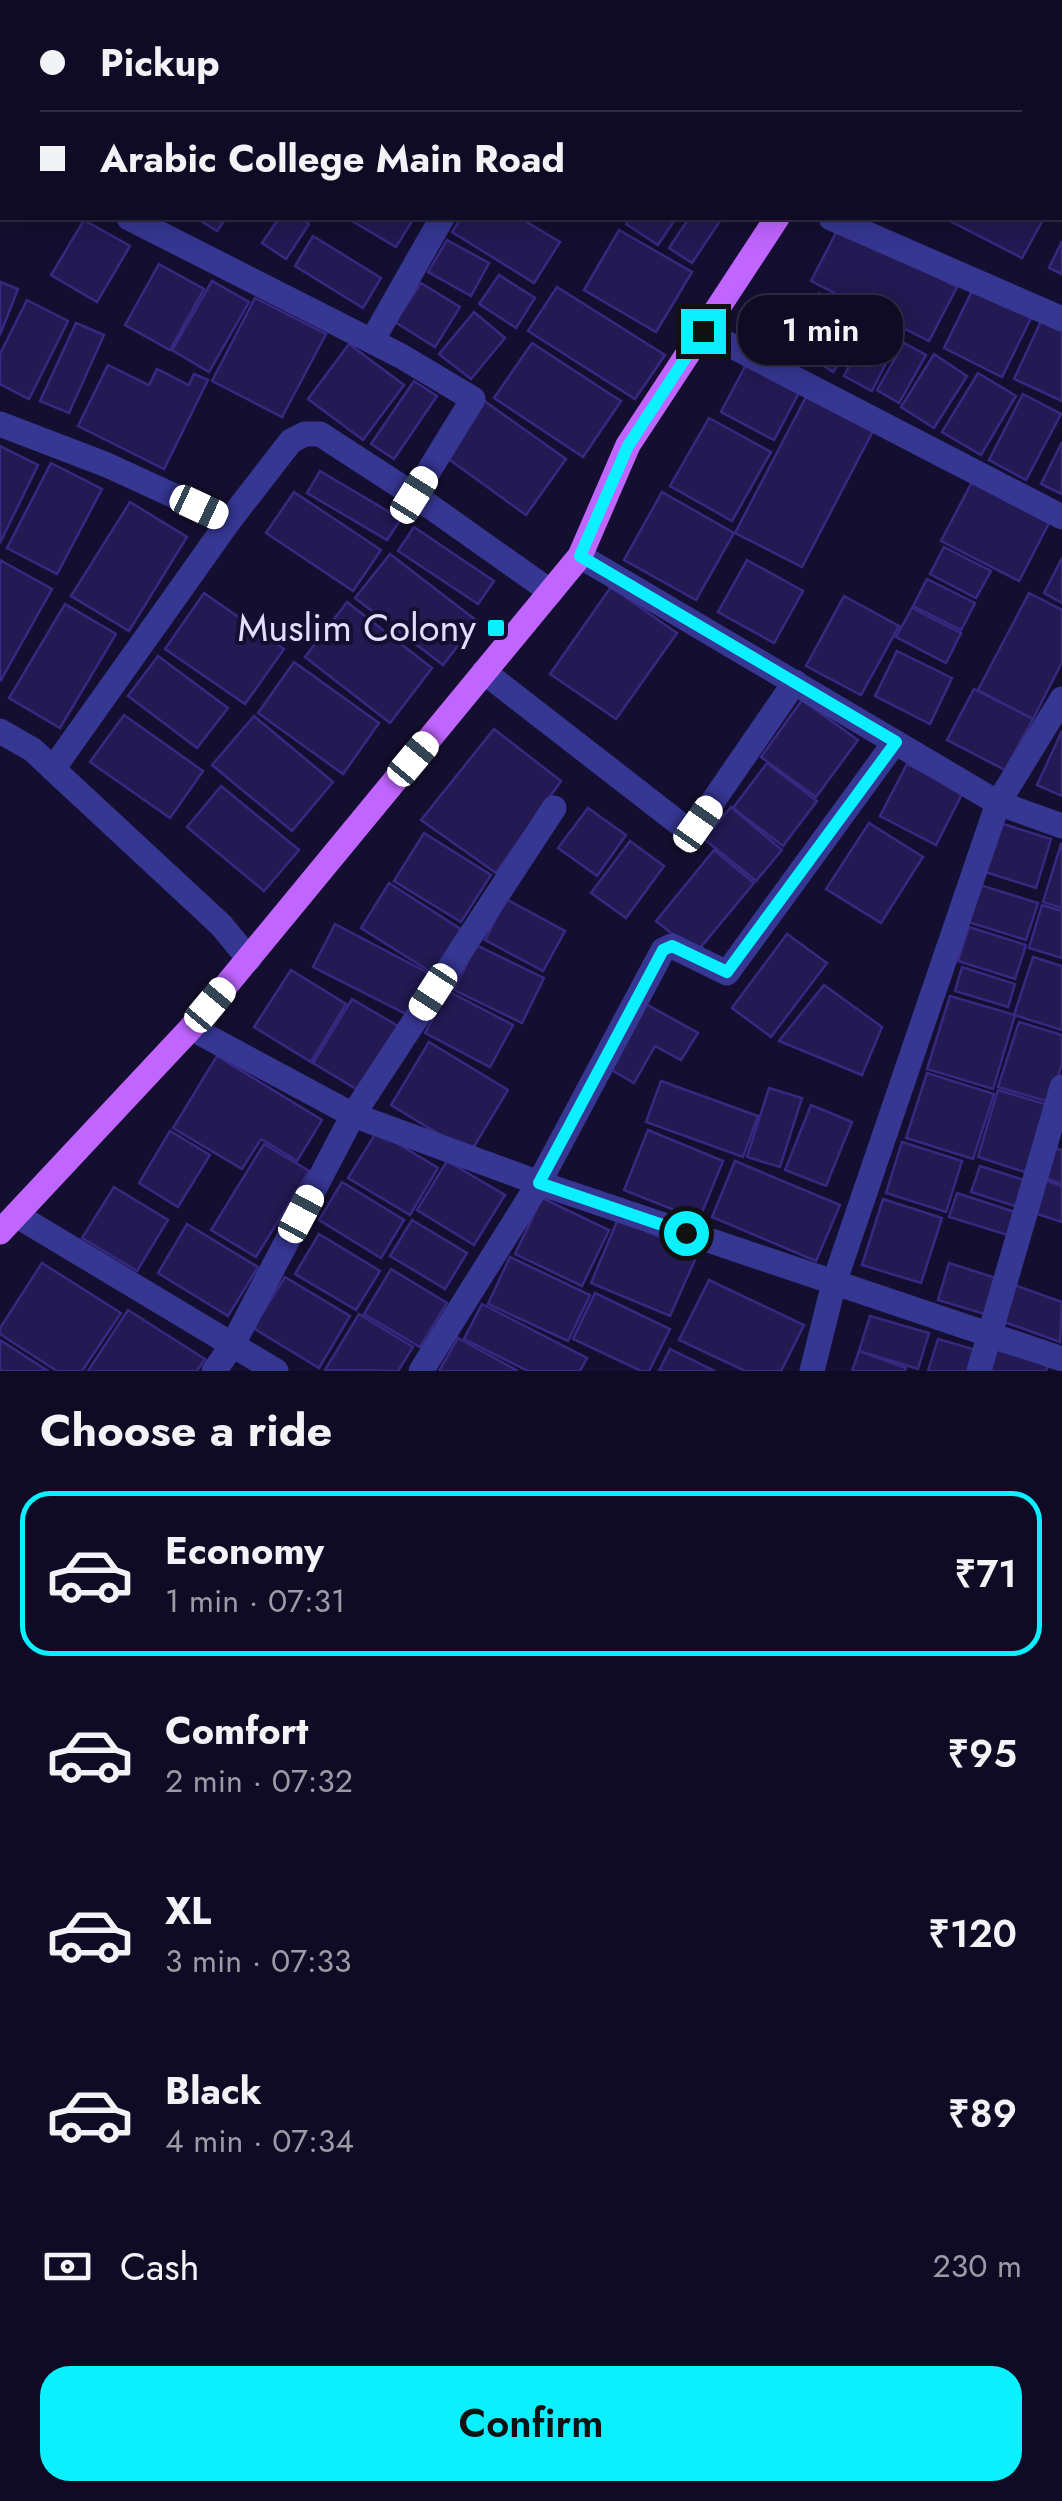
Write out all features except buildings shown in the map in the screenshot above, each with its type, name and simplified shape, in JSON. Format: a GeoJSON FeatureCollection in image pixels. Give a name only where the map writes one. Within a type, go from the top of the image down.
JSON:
{"type":"FeatureCollection","features":[{"type":"Feature","properties":{"kind":"main road"},"geometry":{"type":"LineString","coordinates":[[8,1223],[191,1028],[580,556],[628,446],[777,220]]}},
{"type":"Feature","properties":{"kind":"street"},"geometry":{"type":"LineString","coordinates":[[142,220],[372,340],[473,399],[414,495]]}},
{"type":"Feature","properties":{"kind":"street"},"geometry":{"type":"LineString","coordinates":[[372,340],[441,220]]}},
{"type":"Feature","properties":{"kind":"street"},"geometry":{"type":"LineString","coordinates":[[836,220],[1062,319]]}},
{"type":"Feature","properties":{"kind":"street"},"geometry":{"type":"LineString","coordinates":[[703,331],[1062,518]]}},
{"type":"Feature","properties":{"kind":"street"},"geometry":{"type":"LineString","coordinates":[[0,424],[107,464],[229,521]]}},
{"type":"Feature","properties":{"kind":"street"},"geometry":{"type":"LineString","coordinates":[[53,769],[229,521],[291,442],[305,434],[320,434],[551,592]]}},
{"type":"Feature","properties":{"kind":"street"},"geometry":{"type":"LineString","coordinates":[[580,556],[998,803],[1062,826]]}},
{"type":"Feature","properties":{"kind":"street"},"geometry":{"type":"LineString","coordinates":[[484,672],[685,828],[698,824],[794,682]]}},
{"type":"Feature","properties":{"kind":"street"},"geometry":{"type":"LineString","coordinates":[[812,1371],[834,1283],[998,803],[1062,699]]}},
{"type":"Feature","properties":{"kind":"street"},"geometry":{"type":"LineString","coordinates":[[0,731],[33,750],[222,925],[249,959]]}},
{"type":"Feature","properties":{"kind":"street"},"geometry":{"type":"LineString","coordinates":[[421,1371],[539,1183],[663,950],[672,946],[727,972],[896,742]]}},
{"type":"Feature","properties":{"kind":"street"},"geometry":{"type":"LineString","coordinates":[[214,1371],[232,1346],[353,1115],[554,808]]}},
{"type":"Feature","properties":{"kind":"street"},"geometry":{"type":"LineString","coordinates":[[191,1028],[353,1115],[539,1183],[1062,1359]]}},
{"type":"Feature","properties":{"kind":"street"},"geometry":{"type":"LineString","coordinates":[[979,1371],[1062,1087]]}},
{"type":"Feature","properties":{"kind":"street"},"geometry":{"type":"LineString","coordinates":[[8,1223],[276,1371]]}},
{"type":"Feature","properties":{"kind":"place","name":"Muslim Colony"},"geometry":{"type":"Point","coordinates":[496,628]}},
{"type":"Feature","properties":{"kind":"route"},"geometry":{"type":"LineString","coordinates":[[686,1233],[539,1183],[663,950],[672,946],[727,972],[896,742],[580,556],[628,446],[703,331]]}}]}
